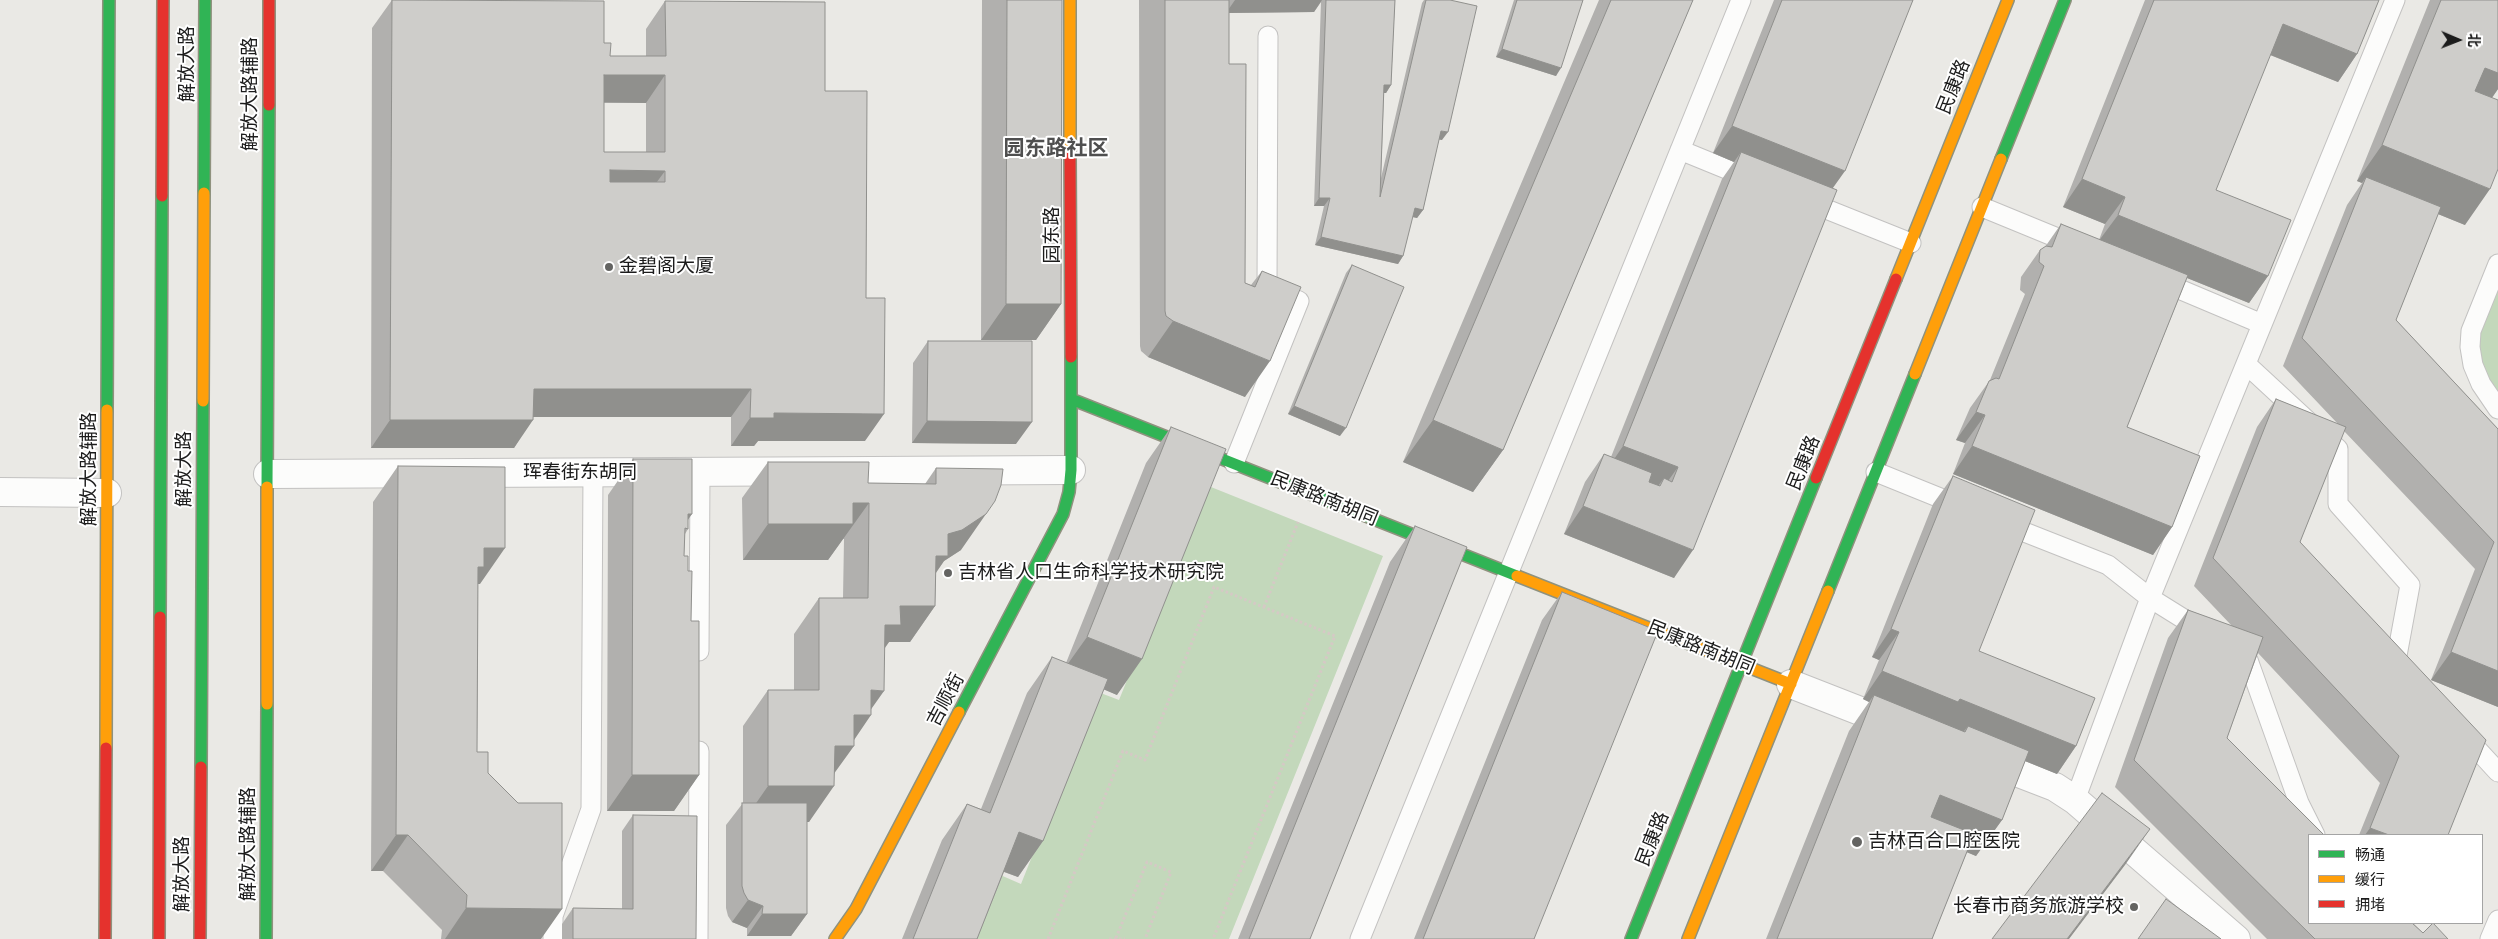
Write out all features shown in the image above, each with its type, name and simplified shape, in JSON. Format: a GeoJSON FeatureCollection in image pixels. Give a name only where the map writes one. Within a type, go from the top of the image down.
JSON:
{"type":"FeatureCollection","features":[{"type":"Feature","properties":{"kind":"main road","name":"解放大路辅路"},"geometry":{"type":"LineString","coordinates":[[105,939],[109,0]]}},
{"type":"Feature","properties":{"kind":"main road","name":"解放大路"},"geometry":{"type":"LineString","coordinates":[[159,939],[162,0]]}},
{"type":"Feature","properties":{"kind":"main road","name":"解放大路"},"geometry":{"type":"LineString","coordinates":[[200,939],[205,0]]}},
{"type":"Feature","properties":{"kind":"main road","name":"解放大路辅路"},"geometry":{"type":"LineString","coordinates":[[266,939],[269,0]]}},
{"type":"Feature","properties":{"kind":"main road","name":"园东路"},"geometry":{"type":"LineString","coordinates":[[1070,0],[1071,470]]}},
{"type":"Feature","properties":{"kind":"main road","name":"民康路"},"geometry":{"type":"LineString","coordinates":[[1631,939],[2008,0]]}},
{"type":"Feature","properties":{"kind":"main road"},"geometry":{"type":"LineString","coordinates":[[1688,939],[2065,0]]}},
{"type":"Feature","properties":{"kind":"main road","name":"民康路南胡同"},"geometry":{"type":"LineString","coordinates":[[1071,399],[1791,684]]}},
{"type":"Feature","properties":{"kind":"main road","name":"吉顺街"},"geometry":{"type":"LineString","coordinates":[[835,939],[856,909],[1063,514],[1071,470]]}},
{"type":"Feature","properties":{"kind":"street","name":"珲春街东胡同"},"geometry":{"type":"LineString","coordinates":[[268,474],[1071,470]]}},
{"type":"Feature","properties":{"kind":"street"},"geometry":{"type":"LineString","coordinates":[[0,492],[107,493]]}},
{"type":"Feature","properties":{"kind":"street","name":"民康路南胡同"},"geometry":{"type":"LineString","coordinates":[[1791,684],[1918,734]]}},
{"type":"Feature","properties":{"kind":"street"},"geometry":{"type":"LineString","coordinates":[[1964,752],[2055,787],[2075,800],[2236,939]]}},
{"type":"Feature","properties":{"kind":"lane"},"geometry":{"type":"LineString","coordinates":[[1360,939],[1741,0]]}},
{"type":"Feature","properties":{"kind":"lane"},"geometry":{"type":"LineString","coordinates":[[2075,800],[2150,598],[2395,0]]}},
{"type":"Feature","properties":{"kind":"lane"},"geometry":{"type":"LineString","coordinates":[[1234,463],[1299,301],[1267,288],[1268,36]]}},
{"type":"Feature","properties":{"kind":"lane"},"geometry":{"type":"LineString","coordinates":[[1680,150],[1772,188]]}},
{"type":"Feature","properties":{"kind":"lane"},"geometry":{"type":"LineString","coordinates":[[1791,195],[1911,243]]}},
{"type":"Feature","properties":{"kind":"lane"},"geometry":{"type":"LineString","coordinates":[[1982,207],[2090,252]]}},
{"type":"Feature","properties":{"kind":"lane"},"geometry":{"type":"LineString","coordinates":[[2498,264],[2471,330],[2470,347],[2473,365],[2480,384],[2498,409]]}},
{"type":"Feature","properties":{"kind":"lane"},"geometry":{"type":"LineString","coordinates":[[2145,275],[2262,324]]}},
{"type":"Feature","properties":{"kind":"lane"},"geometry":{"type":"LineString","coordinates":[[2246,364],[2338,449],[2338,504],[2410,585],[2396,661],[2415,682]]}},
{"type":"Feature","properties":{"kind":"lane"},"geometry":{"type":"LineString","coordinates":[[553,939],[553,916],[591,809],[593,472]]}},
{"type":"Feature","properties":{"kind":"lane"},"geometry":{"type":"LineString","coordinates":[[699,673],[700,472]]}},
{"type":"Feature","properties":{"kind":"lane"},"geometry":{"type":"LineString","coordinates":[[1876,472],[2108,565],[2150,598],[2248,660],[2299,803],[2314,834]]}},
{"type":"Feature","properties":{"kind":"lane"},"geometry":{"type":"LineString","coordinates":[[2453,723],[2498,772]]}},
{"type":"Feature","properties":{"kind":"lane"},"geometry":{"type":"LineString","coordinates":[[698,939],[699,732]]}},
{"type":"Feature","properties":{"kind":"lane"},"geometry":{"type":"LineString","coordinates":[[2490,939],[2498,920]]}},
{"type":"Feature","properties":{"kind":"path"},"geometry":{"type":"LineString","coordinates":[[1264,607],[1310,493]]}},
{"type":"Feature","properties":{"kind":"path"},"geometry":{"type":"LineString","coordinates":[[1048,939],[1124,751],[1145,760],[1214,587],[1335,636],[1214,939]]}},
{"type":"Feature","properties":{"kind":"path"},"geometry":{"type":"LineString","coordinates":[[1116,938],[1147,862],[1171,872],[1145,939]]}},
{"type":"Feature","properties":{"kind":"path"},"geometry":{"type":"LineString","coordinates":[[1109,939],[1125,939]]}},
{"type":"Feature","properties":{"kind":"green space"},"geometry":{"type":"Polygon","coordinates":[[[2498,286],[2498,395],[2480,365],[2479,333],[2498,286]]]}},
{"type":"Feature","properties":{"kind":"green space"},"geometry":{"type":"Polygon","coordinates":[[[1206,485],[1383,556],[1229,939],[972,939],[998,874],[1021,884],[1098,692],[1119,700],[1206,485]]]}},
{"type":"Feature","properties":{"kind":"building","name":"金碧阁大厦"},"geometry":{"type":"Polygon","coordinates":[[[392,0],[604,1],[604,43],[611,43],[610,56],[666,56],[665,1],[825,2],[825,91],[867,91],[866,298],[885,298],[884,414],[774,413],[774,418],[750,418],[751,389],[534,389],[533,420],[390,420],[392,0]],[[604,75],[604,152],[665,152],[665,75],[604,75]],[[610,170],[610,182],[665,182],[665,171],[610,170]]]}},
{"type":"Feature","properties":{"kind":"building"},"geometry":{"type":"Polygon","coordinates":[[[1007,0],[1062,0],[1061,304],[1006,304],[1007,0]]]}},
{"type":"Feature","properties":{"kind":"building"},"geometry":{"type":"Polygon","coordinates":[[[1165,0],[1229,0],[1229,64],[1246,64],[1245,283],[1255,287],[1262,271],[1301,287],[1270,361],[1173,321],[1166,316],[1165,0]]]}},
{"type":"Feature","properties":{"kind":"building"},"geometry":{"type":"Polygon","coordinates":[[[1326,0],[1395,0],[1391,85],[1384,85],[1380,197],[1426,0],[1450,0],[1477,6],[1448,132],[1441,131],[1423,210],[1415,208],[1403,256],[1321,237],[1330,198],[1319,198],[1326,0]]]}},
{"type":"Feature","properties":{"kind":"building"},"geometry":{"type":"Polygon","coordinates":[[[1517,0],[1583,0],[1561,68],[1502,49],[1517,0]]]}},
{"type":"Feature","properties":{"kind":"building"},"geometry":{"type":"Polygon","coordinates":[[[1611,0],[1693,0],[1503,450],[1433,420],[1611,0]]]}},
{"type":"Feature","properties":{"kind":"building"},"geometry":{"type":"Polygon","coordinates":[[[1782,0],[1913,0],[1845,171],[1732,126],[1782,0]]]}},
{"type":"Feature","properties":{"kind":"building"},"geometry":{"type":"Polygon","coordinates":[[[2154,0],[2379,0],[2357,54],[2283,24],[2216,190],[2291,220],[2268,276],[2118,215],[2125,197],[2082,179],[2154,0]]]}},
{"type":"Feature","properties":{"kind":"building"},"geometry":{"type":"Polygon","coordinates":[[[2441,0],[2498,0],[2498,73],[2485,68],[2475,91],[2498,100],[2498,169],[2490,189],[2382,145],[2441,0]]]}},
{"type":"Feature","properties":{"kind":"building"},"geometry":{"type":"Polygon","coordinates":[[[1741,152],[1837,190],[1693,550],[1583,506],[1604,454],[1652,473],[1649,482],[1660,486],[1664,478],[1672,482],[1678,467],[1623,446],[1741,152]]]}},
{"type":"Feature","properties":{"kind":"building"},"geometry":{"type":"Polygon","coordinates":[[[2366,177],[2441,207],[2396,320],[2498,429],[2498,671],[2451,652],[2494,542],[2302,338],[2366,177]]]}},
{"type":"Feature","properties":{"kind":"building"},"geometry":{"type":"Polygon","coordinates":[[[2061,224],[2188,275],[2127,427],[2200,456],[2172,527],[1972,446],[1985,415],[1976,412],[1989,381],[1996,378],[1999,379],[2044,266],[2039,262],[2040,250],[2046,246],[2052,247],[2061,224]]]}},
{"type":"Feature","properties":{"kind":"building"},"geometry":{"type":"Polygon","coordinates":[[[1352,265],[1404,287],[1346,428],[1294,406],[1352,265]]]}},
{"type":"Feature","properties":{"kind":"building"},"geometry":{"type":"Polygon","coordinates":[[[928,341],[1032,341],[1032,422],[927,421],[928,341]]]}},
{"type":"Feature","properties":{"kind":"building"},"geometry":{"type":"Polygon","coordinates":[[[2276,399],[2346,427],[2300,542],[2486,740],[2448,834],[2386,834],[2370,828],[2399,756],[2213,558],[2276,399]]]}},
{"type":"Feature","properties":{"kind":"building"},"geometry":{"type":"Polygon","coordinates":[[[1171,427],[1226,449],[1142,659],[1087,637],[1171,427]]]}},
{"type":"Feature","properties":{"kind":"building"},"geometry":{"type":"Polygon","coordinates":[[[633,459],[692,459],[692,514],[688,514],[688,529],[685,528],[684,556],[688,556],[688,571],[692,571],[691,621],[699,621],[699,775],[632,775],[633,459]]]}},
{"type":"Feature","properties":{"kind":"building"},"geometry":{"type":"Polygon","coordinates":[[[768,462],[869,462],[868,483],[936,484],[936,468],[1003,469],[1001,485],[995,501],[986,514],[962,530],[948,534],[948,556],[936,556],[935,606],[900,606],[901,625],[885,625],[884,691],[871,690],[871,715],[854,715],[854,746],[835,746],[834,786],[768,786],[768,690],[819,690],[819,598],[868,598],[869,503],[853,503],[853,524],[768,524],[768,462]]]}},
{"type":"Feature","properties":{"kind":"building"},"geometry":{"type":"Polygon","coordinates":[[[398,466],[505,467],[505,548],[484,548],[484,567],[478,567],[477,752],[488,752],[488,773],[518,803],[562,803],[562,909],[466,908],[467,895],[408,835],[396,835],[398,466]]]}},
{"type":"Feature","properties":{"kind":"building"},"geometry":{"type":"Polygon","coordinates":[[[1953,476],[2035,510],[1979,651],[2095,698],[2076,746],[1960,699],[1958,702],[1882,671],[1899,632],[1891,629],[1953,476]]]}},
{"type":"Feature","properties":{"kind":"building"},"geometry":{"type":"Polygon","coordinates":[[[1415,526],[1467,547],[1310,939],[1249,939],[1415,526]]]}},
{"type":"Feature","properties":{"kind":"building"},"geometry":{"type":"Polygon","coordinates":[[[1562,592],[1658,631],[1534,939],[1423,939],[1562,592]]]}},
{"type":"Feature","properties":{"kind":"building"},"geometry":{"type":"Polygon","coordinates":[[[2188,610],[2263,637],[2227,738],[2323,834],[2308,834],[2308,924],[2413,924],[2423,933],[2434,924],[2448,939],[2315,939],[2134,760],[2188,610]]]}},
{"type":"Feature","properties":{"kind":"building"},"geometry":{"type":"Polygon","coordinates":[[[1052,657],[1108,679],[1043,841],[1019,832],[977,939],[913,939],[967,804],[990,813],[1052,657]]]}},
{"type":"Feature","properties":{"kind":"building","name":"吉林百合口腔医院"},"geometry":{"type":"Polygon","coordinates":[[[1874,695],[1965,732],[1968,726],[2029,751],[2002,820],[1940,795],[1931,817],[1974,834],[1932,939],[1777,939],[1874,695]]]}},
{"type":"Feature","properties":{"kind":"building"},"geometry":{"type":"Polygon","coordinates":[[[2102,793],[2150,829],[2067,939],[1992,939],[2102,793]]]}},
{"type":"Feature","properties":{"kind":"building"},"geometry":{"type":"Polygon","coordinates":[[[742,803],[807,803],[807,914],[762,914],[763,906],[748,900],[742,886],[742,803]]]}},
{"type":"Feature","properties":{"kind":"building"},"geometry":{"type":"Polygon","coordinates":[[[633,815],[697,816],[696,939],[573,939],[573,908],[633,909],[633,815]]]}},
{"type":"Feature","properties":{"kind":"building"},"geometry":{"type":"Polygon","coordinates":[[[2166,899],[2221,939],[2138,939],[2166,899]]]}},
{"type":"Feature","properties":{"kind":"traffic: fast"},"geometry":{"type":"LineString","coordinates":[[107,410],[109,0]]}},
{"type":"Feature","properties":{"kind":"traffic: fast"},"geometry":{"type":"LineString","coordinates":[[204,193],[205,0]]}},
{"type":"Feature","properties":{"kind":"traffic: fast"},"geometry":{"type":"LineString","coordinates":[[2001,159],[2065,0]]}},
{"type":"Feature","properties":{"kind":"traffic: fast"},"geometry":{"type":"LineString","coordinates":[[267,487],[269,105]]}},
{"type":"Feature","properties":{"kind":"traffic: fast"},"geometry":{"type":"LineString","coordinates":[[160,617],[162,196]]}},
{"type":"Feature","properties":{"kind":"traffic: fast"},"geometry":{"type":"LineString","coordinates":[[959,712],[1063,514],[1069,492],[1071,470],[1071,357]]}},
{"type":"Feature","properties":{"kind":"traffic: fast"},"geometry":{"type":"LineString","coordinates":[[1828,591],[1915,374]]}},
{"type":"Feature","properties":{"kind":"traffic: fast"},"geometry":{"type":"LineString","coordinates":[[1071,399],[1517,576]]}},
{"type":"Feature","properties":{"kind":"traffic: fast"},"geometry":{"type":"LineString","coordinates":[[201,767],[203,401]]}},
{"type":"Feature","properties":{"kind":"traffic: fast"},"geometry":{"type":"LineString","coordinates":[[1631,939],[1816,478]]}},
{"type":"Feature","properties":{"kind":"traffic: fast"},"geometry":{"type":"LineString","coordinates":[[266,939],[267,704]]}},
{"type":"Feature","properties":{"kind":"traffic: slow"},"geometry":{"type":"LineString","coordinates":[[1070,0],[1070,155]]}},
{"type":"Feature","properties":{"kind":"traffic: slow"},"geometry":{"type":"LineString","coordinates":[[1896,279],[2008,0]]}},
{"type":"Feature","properties":{"kind":"traffic: slow"},"geometry":{"type":"LineString","coordinates":[[1915,374],[2001,159]]}},
{"type":"Feature","properties":{"kind":"traffic: slow"},"geometry":{"type":"LineString","coordinates":[[203,401],[204,193]]}},
{"type":"Feature","properties":{"kind":"traffic: slow"},"geometry":{"type":"LineString","coordinates":[[106,748],[107,410]]}},
{"type":"Feature","properties":{"kind":"traffic: slow"},"geometry":{"type":"LineString","coordinates":[[267,487],[267,704]]}},
{"type":"Feature","properties":{"kind":"traffic: slow"},"geometry":{"type":"LineString","coordinates":[[1517,576],[1791,684]]}},
{"type":"Feature","properties":{"kind":"traffic: slow"},"geometry":{"type":"LineString","coordinates":[[1688,939],[1828,591]]}},
{"type":"Feature","properties":{"kind":"traffic: slow"},"geometry":{"type":"LineString","coordinates":[[835,939],[856,909],[959,712]]}},
{"type":"Feature","properties":{"kind":"traffic: jam"},"geometry":{"type":"LineString","coordinates":[[162,196],[163,0]]}},
{"type":"Feature","properties":{"kind":"traffic: jam"},"geometry":{"type":"LineString","coordinates":[[269,0],[269,105]]}},
{"type":"Feature","properties":{"kind":"traffic: jam"},"geometry":{"type":"LineString","coordinates":[[1070,155],[1071,357]]}},
{"type":"Feature","properties":{"kind":"traffic: jam"},"geometry":{"type":"LineString","coordinates":[[1816,478],[1896,279]]}},
{"type":"Feature","properties":{"kind":"traffic: jam"},"geometry":{"type":"LineString","coordinates":[[159,939],[160,617]]}},
{"type":"Feature","properties":{"kind":"traffic: jam"},"geometry":{"type":"LineString","coordinates":[[105,939],[106,748]]}},
{"type":"Feature","properties":{"kind":"traffic: jam"},"geometry":{"type":"LineString","coordinates":[[200,939],[201,767]]}},
{"type":"Feature","properties":{"kind":"place","name":"金碧阁大厦"},"geometry":{"type":"Point","coordinates":[609,267]}},
{"type":"Feature","properties":{"kind":"place","name":"吉林省人口生命科学技术研究院"},"geometry":{"type":"Point","coordinates":[948,573]}},
{"type":"Feature","properties":{"kind":"place","name":"吉林百合口腔医院"},"geometry":{"type":"Point","coordinates":[1857,842]}},
{"type":"Feature","properties":{"kind":"place","name":"长春市商务旅游学校"},"geometry":{"type":"Point","coordinates":[2134,907]}},
{"type":"Feature","properties":{"kind":"district","name":"园东路社区"},"geometry":{"type":"Point","coordinates":[1056,149]}}]}
